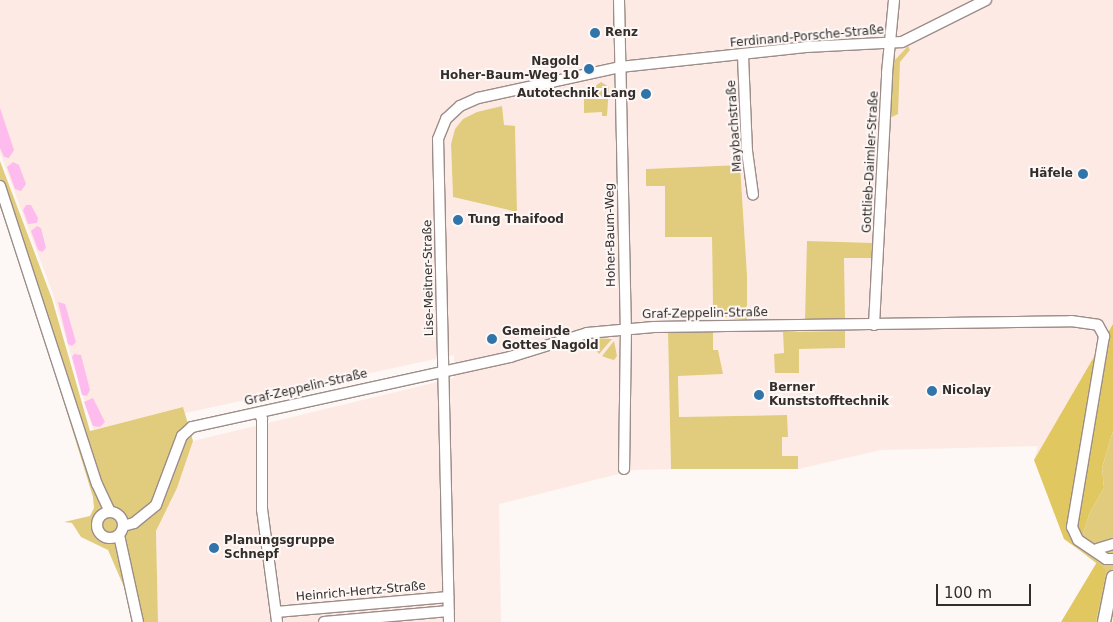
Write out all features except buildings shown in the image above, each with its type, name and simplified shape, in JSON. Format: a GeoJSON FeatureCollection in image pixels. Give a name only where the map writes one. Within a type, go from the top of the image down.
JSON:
{"type":"FeatureCollection","features":[{"type":"Feature","properties":{"kind":"main road"},"geometry":{"type":"LineString","coordinates":[[1104,622],[1112,581]]}},
{"type":"Feature","properties":{"kind":"street","name":"Hoher-Baum-Weg"},"geometry":{"type":"LineString","coordinates":[[619,0],[626,328],[624,468]]}},
{"type":"Feature","properties":{"kind":"street","name":"Gottlieb-Daimler-Straße"},"geometry":{"type":"LineString","coordinates":[[874,325],[894,0]]}},
{"type":"Feature","properties":{"kind":"street","name":"Ferdinand-Porsche-Straße"},"geometry":{"type":"LineString","coordinates":[[620,67],[742,56],[806,47],[902,42],[986,0]]}},
{"type":"Feature","properties":{"kind":"street","name":"Maybachstraße"},"geometry":{"type":"LineString","coordinates":[[742,56],[747,151],[753,195]]}},
{"type":"Feature","properties":{"kind":"street","name":"Lise-Meitner-Straße"},"geometry":{"type":"LineString","coordinates":[[449,622],[438,139],[446,120],[460,106],[478,98],[620,67]]}},
{"type":"Feature","properties":{"kind":"street"},"geometry":{"type":"LineString","coordinates":[[0,186],[106,513],[118,529],[124,570],[138,622]]}},
{"type":"Feature","properties":{"kind":"street","name":"Graf-Zeppelin-Straße"},"geometry":{"type":"LineString","coordinates":[[118,529],[144,516],[160,498],[178,445],[186,430],[443,370],[510,357],[587,333],[626,328],[1071,321],[1098,325],[1102,331],[1104,344],[1071,519],[1074,534],[1094,549],[1111,558]]}},
{"type":"Feature","properties":{"kind":"street"},"geometry":{"type":"LineString","coordinates":[[259,413],[262,419],[262,509],[276,617]]}},
{"type":"Feature","properties":{"kind":"street"},"geometry":{"type":"LineString","coordinates":[[106,513],[98,522],[98,530],[118,529]]}},
{"type":"Feature","properties":{"kind":"street"},"geometry":{"type":"LineString","coordinates":[[1094,549],[1113,544]]}},
{"type":"Feature","properties":{"kind":"street"},"geometry":{"type":"LineString","coordinates":[[1111,558],[1112,581]]}},
{"type":"Feature","properties":{"kind":"street","name":"Heinrich-Hertz-Straße"},"geometry":{"type":"LineString","coordinates":[[276,617],[448,597]]}},
{"type":"Feature","properties":{"kind":"street"},"geometry":{"type":"LineString","coordinates":[[324,622],[448,611]]}},
{"type":"Feature","properties":{"kind":"shaded area"},"geometry":{"type":"Polygon","coordinates":[[[0,0],[1113,0],[1113,324],[1034,460],[1038,446],[881,450],[798,469],[798,456],[782,456],[782,437],[787,437],[787,415],[679,417],[678,375],[723,374],[713,350],[713,331],[668,333],[671,469],[634,470],[499,504],[501,622],[158,622],[156,531],[177,488],[193,441],[454,378],[454,355],[185,413],[183,407],[93,430],[53,294],[0,153],[0,0]],[[515,126],[455,129],[451,144],[453,197],[516,212],[515,126]],[[740,165],[646,169],[665,186],[665,237],[712,237],[713,307],[747,275],[740,165]],[[807,241],[844,319],[844,258],[872,258],[807,241]],[[845,331],[784,332],[784,354],[799,373],[799,349],[845,348],[845,331]]]}},
{"type":"Feature","properties":{"kind":"shaded area"},"geometry":{"type":"Polygon","coordinates":[[[908,46],[910,50],[900,62],[898,114],[888,119],[893,62],[908,46]]]}},
{"type":"Feature","properties":{"kind":"shaded area"},"geometry":{"type":"Polygon","coordinates":[[[601,82],[609,87],[607,116],[602,116],[602,112],[584,113],[584,93],[578,93],[578,90],[595,86],[601,82]]]}},
{"type":"Feature","properties":{"kind":"shaded area"},"geometry":{"type":"Polygon","coordinates":[[[502,106],[504,125],[515,126],[517,212],[453,197],[451,144],[455,129],[463,119],[477,112],[502,106]]]}},
{"type":"Feature","properties":{"kind":"shaded area"},"geometry":{"type":"Polygon","coordinates":[[[0,108],[14,150],[9,158],[4,157],[0,148],[0,108]]]}},
{"type":"Feature","properties":{"kind":"shaded area"},"geometry":{"type":"Polygon","coordinates":[[[0,161],[52,299],[90,431],[183,407],[193,441],[177,488],[156,531],[158,622],[133,622],[124,587],[108,550],[81,537],[72,523],[64,522],[90,516],[94,508],[93,497],[15,244],[0,207],[0,161]]]}},
{"type":"Feature","properties":{"kind":"shaded area"},"geometry":{"type":"Polygon","coordinates":[[[13,162],[19,165],[26,184],[21,191],[15,189],[7,167],[13,162]]]}},
{"type":"Feature","properties":{"kind":"shaded area"},"geometry":{"type":"Polygon","coordinates":[[[740,165],[747,275],[747,320],[726,317],[713,307],[712,237],[665,237],[665,186],[646,186],[646,169],[740,165]]]}},
{"type":"Feature","properties":{"kind":"shaded area"},"geometry":{"type":"Polygon","coordinates":[[[26,205],[31,205],[38,218],[37,223],[28,224],[23,210],[26,205]]]}},
{"type":"Feature","properties":{"kind":"shaded area"},"geometry":{"type":"Polygon","coordinates":[[[37,226],[41,228],[46,248],[42,252],[38,250],[31,231],[37,226]]]}},
{"type":"Feature","properties":{"kind":"shaded area"},"geometry":{"type":"Polygon","coordinates":[[[807,241],[873,243],[872,258],[844,258],[845,319],[805,320],[807,241]]]}},
{"type":"Feature","properties":{"kind":"shaded area"},"geometry":{"type":"Polygon","coordinates":[[[58,302],[65,304],[76,342],[72,346],[68,344],[58,302]]]}},
{"type":"Feature","properties":{"kind":"shaded area"},"geometry":{"type":"Polygon","coordinates":[[[1113,324],[1113,431],[1102,468],[1104,488],[1090,512],[1078,549],[1064,539],[1034,460],[1113,324]]]}},
{"type":"Feature","properties":{"kind":"shaded area"},"geometry":{"type":"Polygon","coordinates":[[[713,331],[713,350],[718,350],[723,374],[678,376],[679,417],[787,415],[788,437],[782,437],[782,456],[798,456],[798,469],[671,469],[668,332],[713,331]]]}},
{"type":"Feature","properties":{"kind":"shaded area"},"geometry":{"type":"Polygon","coordinates":[[[845,331],[845,348],[799,349],[799,373],[775,373],[774,354],[784,353],[783,332],[845,331]]]}},
{"type":"Feature","properties":{"kind":"shaded area"},"geometry":{"type":"Polygon","coordinates":[[[595,338],[612,339],[599,354],[591,343],[595,338]]]}},
{"type":"Feature","properties":{"kind":"shaded area"},"geometry":{"type":"Polygon","coordinates":[[[614,341],[617,356],[614,360],[602,356],[614,341]]]}},
{"type":"Feature","properties":{"kind":"shaded area"},"geometry":{"type":"Polygon","coordinates":[[[74,354],[81,355],[90,390],[87,396],[82,395],[72,357],[74,354]]]}},
{"type":"Feature","properties":{"kind":"shaded area"},"geometry":{"type":"Polygon","coordinates":[[[93,398],[105,422],[100,427],[93,426],[84,402],[93,398]]]}},
{"type":"Feature","properties":{"kind":"shaded area"},"geometry":{"type":"Polygon","coordinates":[[[1113,431],[1113,614],[1112,622],[1096,622],[1105,570],[1078,549],[1090,512],[1104,488],[1102,468],[1113,431]]]}},
{"type":"Feature","properties":{"kind":"shaded area"},"geometry":{"type":"Polygon","coordinates":[[[1097,562],[1106,570],[1096,622],[1061,622],[1097,562]]]}},
{"type":"Feature","properties":{"kind":"place","name":"Renz"},"geometry":{"type":"Point","coordinates":[595,33]}},
{"type":"Feature","properties":{"kind":"place","name":"Nagold Hoher-Baum-Weg 10"},"geometry":{"type":"Point","coordinates":[589,69]}},
{"type":"Feature","properties":{"kind":"place","name":"Autotechnik Lang"},"geometry":{"type":"Point","coordinates":[646,94]}},
{"type":"Feature","properties":{"kind":"place","name":"Häfele"},"geometry":{"type":"Point","coordinates":[1083,174]}},
{"type":"Feature","properties":{"kind":"place","name":"Tung Thaifood"},"geometry":{"type":"Point","coordinates":[458,220]}},
{"type":"Feature","properties":{"kind":"place","name":"Gemeinde Gottes Nagold"},"geometry":{"type":"Point","coordinates":[492,339]}},
{"type":"Feature","properties":{"kind":"place","name":"Nicolay"},"geometry":{"type":"Point","coordinates":[932,391]}},
{"type":"Feature","properties":{"kind":"place","name":"Berner Kunststofftechnik"},"geometry":{"type":"Point","coordinates":[759,395]}},
{"type":"Feature","properties":{"kind":"place","name":"Planungsgruppe Schnepf"},"geometry":{"type":"Point","coordinates":[214,548]}}]}
